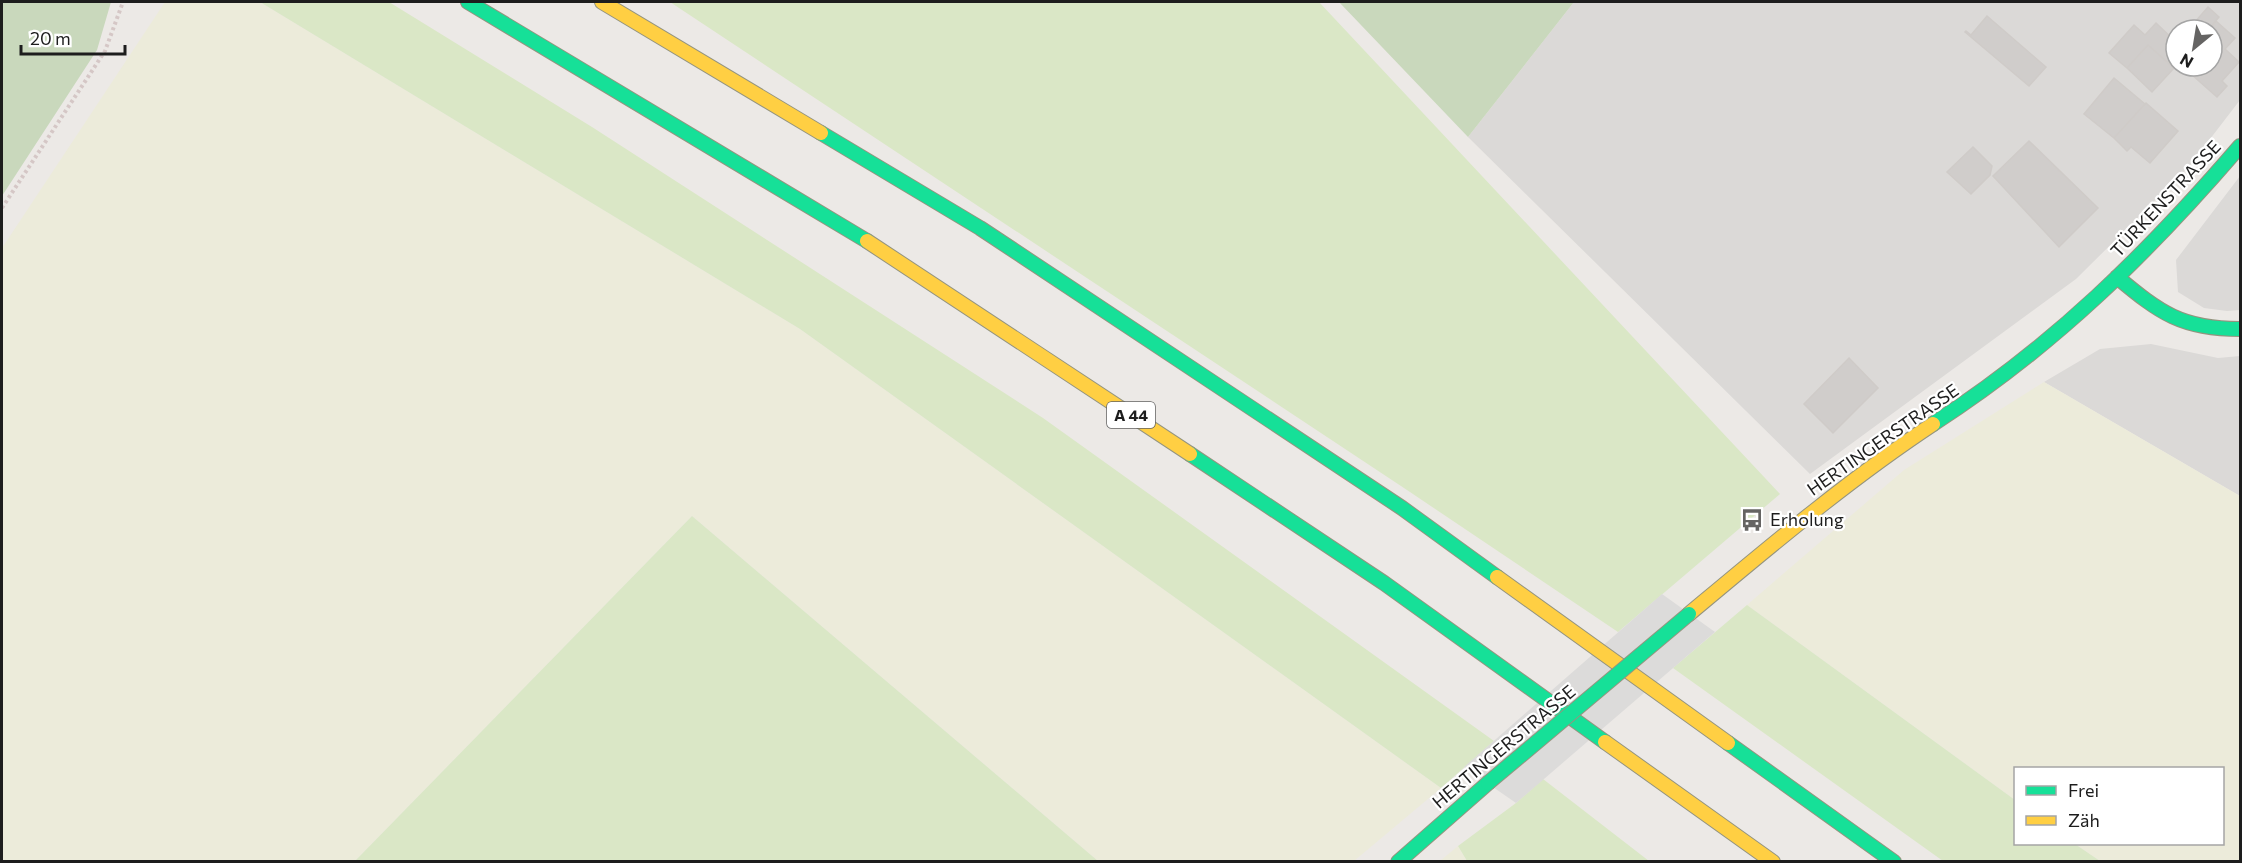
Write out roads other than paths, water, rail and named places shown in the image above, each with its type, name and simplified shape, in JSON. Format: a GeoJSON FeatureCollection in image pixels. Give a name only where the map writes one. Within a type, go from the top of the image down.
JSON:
{"type":"FeatureCollection","features":[{"type":"Feature","properties":{"kind":"main road","name":"A 44"},"geometry":{"type":"LineString","coordinates":[[468,2],[880,249],[1384,583],[1773,861]]}},
{"type":"Feature","properties":{"kind":"main road"},"geometry":{"type":"LineString","coordinates":[[602,2],[980,228],[1392,501],[1894,861]]}},
{"type":"Feature","properties":{"kind":"main road","name":"TÜRKENSTRASSE"},"geometry":{"type":"LineString","coordinates":[[2117,277],[2207,186],[2241,146]]}},
{"type":"Feature","properties":{"kind":"main road"},"geometry":{"type":"LineString","coordinates":[[2117,277],[2146,302],[2175,321],[2200,327],[2241,329]]}},
{"type":"Feature","properties":{"kind":"main road","name":"HERTINGERSTRASSE"},"geometry":{"type":"LineString","coordinates":[[1398,861],[1815,510],[1884,458],[2020,364],[2117,277]]}},
{"type":"Feature","properties":{"kind":"place","name":"Erholung"},"geometry":{"type":"Point","coordinates":[1752,520]}}]}
